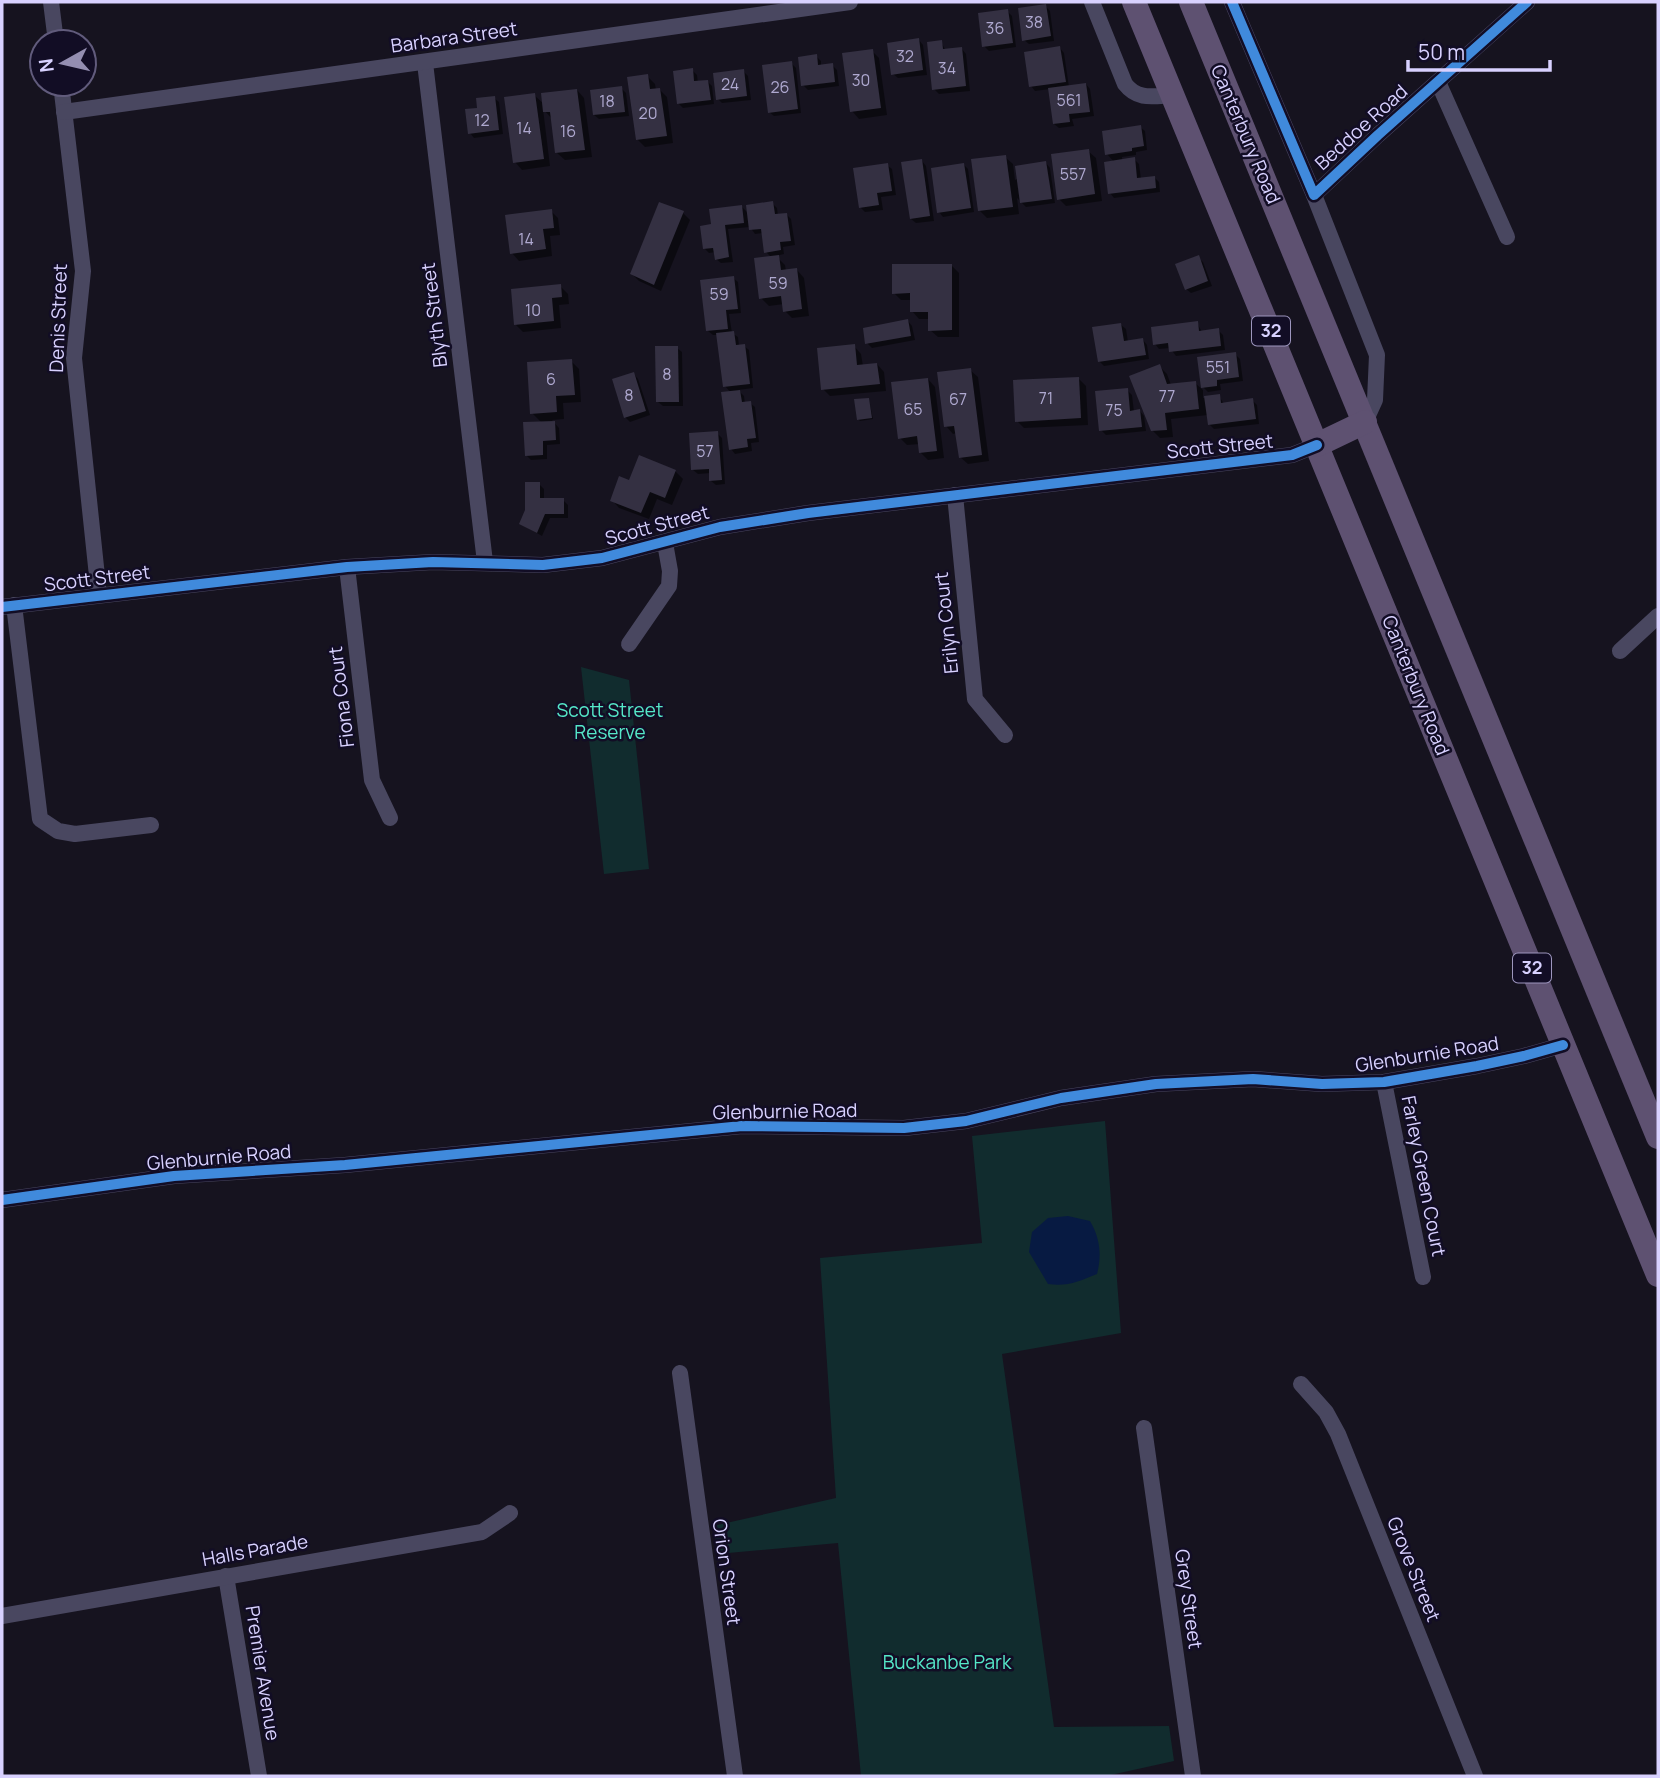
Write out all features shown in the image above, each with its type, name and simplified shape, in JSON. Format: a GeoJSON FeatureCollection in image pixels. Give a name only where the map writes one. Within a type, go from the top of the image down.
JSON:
{"type":"FeatureCollection","features":[{"type":"Feature","properties":{"kind":"main road","name":"Canterbury Road"},"geometry":{"type":"LineString","coordinates":[[1134,2],[1658,1275]]}},
{"type":"Feature","properties":{"kind":"main road","name":"Canterbury Road"},"geometry":{"type":"LineString","coordinates":[[1191,2],[1652,1101],[1658,1137]]}},
{"type":"Feature","properties":{"kind":"main road"},"geometry":{"type":"LineString","coordinates":[[1317,444],[1365,422]]}},
{"type":"Feature","properties":{"kind":"street"},"geometry":{"type":"LineString","coordinates":[[51,2],[54,28]]}},
{"type":"Feature","properties":{"kind":"street","name":"Barbara Street"},"geometry":{"type":"LineString","coordinates":[[64,112],[850,2]]}},
{"type":"Feature","properties":{"kind":"street"},"geometry":{"type":"LineString","coordinates":[[1092,2],[1125,85],[1130,91],[1137,96],[1173,95]]}},
{"type":"Feature","properties":{"kind":"street","name":"Canterbury Road"},"geometry":{"type":"LineString","coordinates":[[1232,2],[1314,195],[1377,355],[1375,400],[1365,422]]}},
{"type":"Feature","properties":{"kind":"street","name":"Beddoe Road"},"geometry":{"type":"LineString","coordinates":[[1314,195],[1351,158],[1527,2]]}},
{"type":"Feature","properties":{"kind":"street","name":"Blyth Street"},"geometry":{"type":"LineString","coordinates":[[425,63],[485,562]]}},
{"type":"Feature","properties":{"kind":"street"},"geometry":{"type":"LineString","coordinates":[[1438,82],[1507,237]]}},
{"type":"Feature","properties":{"kind":"street","name":"Denis Street"},"geometry":{"type":"LineString","coordinates":[[62,98],[83,271],[74,358],[99,595]]}},
{"type":"Feature","properties":{"kind":"street","name":"Scott Street"},"geometry":{"type":"LineString","coordinates":[[8,606],[394,563],[485,562],[543,565],[602,558],[743,523],[1292,455],[1317,444]]}},
{"type":"Feature","properties":{"kind":"street","name":"Erilyn Court"},"geometry":{"type":"LineString","coordinates":[[955,495],[975,699],[1005,735]]}},
{"type":"Feature","properties":{"kind":"street","name":"Scott Street"},"geometry":{"type":"LineString","coordinates":[[629,644],[668,586],[670,571],[665,543]]}},
{"type":"Feature","properties":{"kind":"street","name":"Fiona Court"},"geometry":{"type":"LineString","coordinates":[[347,567],[372,780],[390,818]]}},
{"type":"Feature","properties":{"kind":"street"},"geometry":{"type":"LineString","coordinates":[[8,606],[40,819],[58,831],[75,834],[151,825]]}},
{"type":"Feature","properties":{"kind":"street"},"geometry":{"type":"LineString","coordinates":[[1620,651],[1658,615]]}},
{"type":"Feature","properties":{"kind":"street","name":"Glenburnie Road"},"geometry":{"type":"LineString","coordinates":[[2,1200],[174,1176],[345,1165],[742,1126],[904,1128],[966,1121],[1061,1098],[1156,1084],[1253,1079],[1322,1084],[1384,1082],[1477,1066],[1563,1045]]}},
{"type":"Feature","properties":{"kind":"street","name":"Farley Green Court"},"geometry":{"type":"LineString","coordinates":[[1384,1082],[1423,1277]]}},
{"type":"Feature","properties":{"kind":"street","name":"Orion Street"},"geometry":{"type":"LineString","coordinates":[[680,1373],[735,1776]]}},
{"type":"Feature","properties":{"kind":"street","name":"Grove Street"},"geometry":{"type":"LineString","coordinates":[[1301,1384],[1326,1412],[1338,1434],[1475,1776]]}},
{"type":"Feature","properties":{"kind":"street","name":"Grey Street"},"geometry":{"type":"LineString","coordinates":[[1144,1428],[1193,1776]]}},
{"type":"Feature","properties":{"kind":"street","name":"Halls Parade"},"geometry":{"type":"LineString","coordinates":[[2,1616],[482,1532],[510,1513]]}},
{"type":"Feature","properties":{"kind":"street","name":"Premier Avenue"},"geometry":{"type":"LineString","coordinates":[[226,1576],[259,1776]]}},
{"type":"Feature","properties":{"kind":"green space","name":"Scott Street Reserve"},"geometry":{"type":"Polygon","coordinates":[[[581,667],[629,680],[649,869],[604,874],[581,667]]]}},
{"type":"Feature","properties":{"kind":"green space","name":"Buckanbe Park"},"geometry":{"type":"Polygon","coordinates":[[[1105,1121],[1121,1333],[1002,1354],[1054,1727],[1169,1726],[1174,1761],[1106,1776],[861,1776],[838,1543],[717,1554],[713,1526],[836,1498],[820,1258],[982,1243],[972,1136],[1105,1121]]]}},
{"type":"Feature","properties":{"kind":"water"},"geometry":{"type":"Polygon","coordinates":[[[1068,1216],[1090,1221],[1093,1227],[1099,1247],[1097,1274],[1067,1284],[1048,1284],[1029,1252],[1032,1232],[1048,1218],[1068,1216]]]}},
{"type":"Feature","properties":{"kind":"building"},"geometry":{"type":"Polygon","coordinates":[[[1046,4],[1051,36],[1022,41],[1018,8],[1046,4]]]}},
{"type":"Feature","properties":{"kind":"building"},"geometry":{"type":"Polygon","coordinates":[[[1008,9],[1013,43],[982,47],[978,13],[1008,9]]]}},
{"type":"Feature","properties":{"kind":"building"},"geometry":{"type":"Polygon","coordinates":[[[919,38],[923,70],[891,75],[887,43],[919,38]]]}},
{"type":"Feature","properties":{"kind":"building"},"geometry":{"type":"Polygon","coordinates":[[[942,40],[943,49],[962,47],[966,86],[932,90],[927,42],[942,40]]]}},
{"type":"Feature","properties":{"kind":"building"},"geometry":{"type":"Polygon","coordinates":[[[1060,46],[1066,82],[1029,87],[1024,52],[1060,46]]]}},
{"type":"Feature","properties":{"kind":"building"},"geometry":{"type":"Polygon","coordinates":[[[873,49],[881,108],[850,112],[842,53],[873,49]]]}},
{"type":"Feature","properties":{"kind":"building"},"geometry":{"type":"Polygon","coordinates":[[[817,54],[818,65],[833,63],[835,82],[801,86],[798,57],[817,54]]]}},
{"type":"Feature","properties":{"kind":"building"},"geometry":{"type":"Polygon","coordinates":[[[792,61],[798,109],[768,113],[762,65],[792,61]]]}},
{"type":"Feature","properties":{"kind":"building"},"geometry":{"type":"Polygon","coordinates":[[[693,68],[694,81],[708,80],[711,100],[677,104],[673,71],[693,68]]]}},
{"type":"Feature","properties":{"kind":"building"},"geometry":{"type":"Polygon","coordinates":[[[744,69],[747,96],[716,100],[713,73],[744,69]]]}},
{"type":"Feature","properties":{"kind":"building"},"geometry":{"type":"Polygon","coordinates":[[[648,74],[650,89],[660,88],[667,136],[636,140],[627,77],[648,74]]]}},
{"type":"Feature","properties":{"kind":"building"},"geometry":{"type":"Polygon","coordinates":[[[1086,83],[1090,112],[1069,114],[1070,122],[1053,124],[1048,88],[1086,83]]]}},
{"type":"Feature","properties":{"kind":"building"},"geometry":{"type":"Polygon","coordinates":[[[622,86],[625,112],[593,115],[590,90],[622,86]]]}},
{"type":"Feature","properties":{"kind":"building"},"geometry":{"type":"Polygon","coordinates":[[[577,89],[585,150],[555,153],[550,112],[543,112],[541,93],[577,89]]]}},
{"type":"Feature","properties":{"kind":"building"},"geometry":{"type":"Polygon","coordinates":[[[535,93],[544,159],[513,163],[504,97],[535,93]]]}},
{"type":"Feature","properties":{"kind":"building"},"geometry":{"type":"Polygon","coordinates":[[[495,96],[499,130],[468,134],[465,109],[477,108],[476,98],[495,96]]]}},
{"type":"Feature","properties":{"kind":"building"},"geometry":{"type":"Polygon","coordinates":[[[1141,125],[1144,146],[1132,148],[1132,151],[1105,155],[1102,131],[1141,125]]]}},
{"type":"Feature","properties":{"kind":"building"},"geometry":{"type":"Polygon","coordinates":[[[1089,149],[1095,194],[1057,200],[1051,154],[1089,149]]]}},
{"type":"Feature","properties":{"kind":"building"},"geometry":{"type":"Polygon","coordinates":[[[1006,155],[1013,207],[978,211],[971,159],[1006,155]]]}},
{"type":"Feature","properties":{"kind":"building"},"geometry":{"type":"Polygon","coordinates":[[[1135,157],[1137,178],[1155,176],[1156,188],[1108,194],[1104,162],[1135,157]]]}},
{"type":"Feature","properties":{"kind":"building"},"geometry":{"type":"Polygon","coordinates":[[[922,159],[930,216],[910,219],[901,162],[922,159]]]}},
{"type":"Feature","properties":{"kind":"building"},"geometry":{"type":"Polygon","coordinates":[[[1046,161],[1052,199],[1020,203],[1015,166],[1046,161]]]}},
{"type":"Feature","properties":{"kind":"building"},"geometry":{"type":"Polygon","coordinates":[[[888,163],[892,191],[877,193],[879,205],[859,208],[853,168],[888,163]]]}},
{"type":"Feature","properties":{"kind":"building"},"geometry":{"type":"Polygon","coordinates":[[[964,163],[971,208],[937,213],[931,168],[964,163]]]}},
{"type":"Feature","properties":{"kind":"building"},"geometry":{"type":"Polygon","coordinates":[[[773,201],[775,214],[787,213],[791,241],[780,242],[781,250],[764,253],[761,229],[749,230],[746,205],[773,201]]]}},
{"type":"Feature","properties":{"kind":"building"},"geometry":{"type":"Polygon","coordinates":[[[659,202],[684,211],[654,285],[630,274],[659,202]]]}},
{"type":"Feature","properties":{"kind":"building"},"geometry":{"type":"Polygon","coordinates":[[[742,205],[744,223],[725,225],[729,257],[715,260],[713,248],[703,249],[700,226],[711,224],[709,209],[742,205]]]}},
{"type":"Feature","properties":{"kind":"building"},"geometry":{"type":"Polygon","coordinates":[[[552,209],[554,228],[543,229],[546,249],[510,254],[505,215],[552,209]]]}},
{"type":"Feature","properties":{"kind":"building"},"geometry":{"type":"Polygon","coordinates":[[[779,255],[781,270],[797,268],[802,309],[783,312],[781,296],[759,299],[754,258],[779,255]]]}},
{"type":"Feature","properties":{"kind":"building"},"geometry":{"type":"Polygon","coordinates":[[[1199,255],[1208,281],[1185,290],[1175,264],[1199,255]]]}},
{"type":"Feature","properties":{"kind":"building"},"geometry":{"type":"Polygon","coordinates":[[[892,264],[952,264],[952,330],[928,331],[928,312],[910,312],[910,293],[892,294],[892,264]]]}},
{"type":"Feature","properties":{"kind":"building"},"geometry":{"type":"Polygon","coordinates":[[[734,276],[738,309],[726,310],[728,329],[706,331],[700,280],[734,276]]]}},
{"type":"Feature","properties":{"kind":"building"},"geometry":{"type":"Polygon","coordinates":[[[561,284],[562,297],[552,298],[554,321],[514,325],[511,289],[561,284]]]}},
{"type":"Feature","properties":{"kind":"building"},"geometry":{"type":"Polygon","coordinates":[[[908,319],[911,336],[865,344],[863,328],[908,319]]]}},
{"type":"Feature","properties":{"kind":"building"},"geometry":{"type":"Polygon","coordinates":[[[1198,321],[1199,331],[1219,328],[1221,346],[1169,352],[1168,343],[1153,345],[1151,327],[1198,321]]]}},
{"type":"Feature","properties":{"kind":"building"},"geometry":{"type":"Polygon","coordinates":[[[1121,323],[1124,341],[1143,338],[1146,355],[1098,362],[1092,327],[1121,323]]]}},
{"type":"Feature","properties":{"kind":"building"},"geometry":{"type":"Polygon","coordinates":[[[734,331],[736,345],[745,344],[750,384],[723,387],[716,333],[734,331]]]}},
{"type":"Feature","properties":{"kind":"building"},"geometry":{"type":"Polygon","coordinates":[[[855,344],[857,365],[877,363],[880,384],[821,390],[817,348],[855,344]]]}},
{"type":"Feature","properties":{"kind":"building"},"geometry":{"type":"Polygon","coordinates":[[[655,346],[678,346],[679,402],[656,402],[655,346]]]}},
{"type":"Feature","properties":{"kind":"building"},"geometry":{"type":"Polygon","coordinates":[[[1236,352],[1239,377],[1217,380],[1217,386],[1201,388],[1197,357],[1236,352]]]}},
{"type":"Feature","properties":{"kind":"building"},"geometry":{"type":"Polygon","coordinates":[[[572,359],[575,395],[556,396],[557,412],[530,414],[527,362],[572,359]]]}},
{"type":"Feature","properties":{"kind":"building"},"geometry":{"type":"Polygon","coordinates":[[[1160,364],[1167,384],[1196,381],[1199,409],[1165,413],[1167,430],[1151,431],[1129,376],[1160,364]]]}},
{"type":"Feature","properties":{"kind":"building"},"geometry":{"type":"Polygon","coordinates":[[[971,368],[982,455],[959,458],[954,426],[944,427],[937,372],[971,368]]]}},
{"type":"Feature","properties":{"kind":"building"},"geometry":{"type":"Polygon","coordinates":[[[634,372],[646,411],[624,418],[612,379],[634,372]]]}},
{"type":"Feature","properties":{"kind":"building"},"geometry":{"type":"Polygon","coordinates":[[[1079,377],[1081,418],[1015,422],[1013,380],[1079,377]]]}},
{"type":"Feature","properties":{"kind":"building"},"geometry":{"type":"Polygon","coordinates":[[[928,378],[937,451],[919,453],[917,436],[898,439],[891,382],[928,378]]]}},
{"type":"Feature","properties":{"kind":"building"},"geometry":{"type":"Polygon","coordinates":[[[1128,388],[1130,411],[1140,409],[1142,427],[1099,431],[1095,391],[1128,388]]]}},
{"type":"Feature","properties":{"kind":"building"},"geometry":{"type":"Polygon","coordinates":[[[740,390],[742,402],[751,401],[756,438],[747,439],[748,447],[729,450],[721,392],[740,390]]]}},
{"type":"Feature","properties":{"kind":"building"},"geometry":{"type":"Polygon","coordinates":[[[1220,394],[1221,403],[1253,398],[1256,419],[1208,425],[1204,396],[1220,394]]]}},
{"type":"Feature","properties":{"kind":"building"},"geometry":{"type":"Polygon","coordinates":[[[869,398],[872,418],[857,420],[854,399],[869,398]]]}},
{"type":"Feature","properties":{"kind":"building"},"geometry":{"type":"Polygon","coordinates":[[[555,421],[556,440],[543,441],[543,455],[525,456],[523,422],[555,421]]]}},
{"type":"Feature","properties":{"kind":"building"},"geometry":{"type":"Polygon","coordinates":[[[718,431],[722,480],[709,481],[709,469],[691,470],[689,433],[718,431]]]}},
{"type":"Feature","properties":{"kind":"building"},"geometry":{"type":"Polygon","coordinates":[[[639,455],[676,470],[665,498],[650,492],[641,513],[610,501],[619,476],[629,480],[639,455]]]}},
{"type":"Feature","properties":{"kind":"building"},"geometry":{"type":"Polygon","coordinates":[[[525,482],[540,482],[540,498],[564,498],[564,514],[545,514],[537,533],[519,524],[525,510],[525,482]]]}},
{"type":"Feature","properties":{"kind":"cycle path"},"geometry":{"type":"LineString","coordinates":[[1232,2],[1314,195],[1527,2]]}},
{"type":"Feature","properties":{"kind":"cycle path"},"geometry":{"type":"LineString","coordinates":[[2,607],[347,567],[433,562],[543,565],[602,558],[720,527],[808,513],[1292,455],[1317,445]]}},
{"type":"Feature","properties":{"kind":"cycle path"},"geometry":{"type":"LineString","coordinates":[[2,1200],[174,1176],[345,1165],[742,1126],[904,1128],[966,1121],[1061,1098],[1156,1084],[1253,1079],[1322,1084],[1384,1082],[1477,1066],[1563,1045]]}}]}
